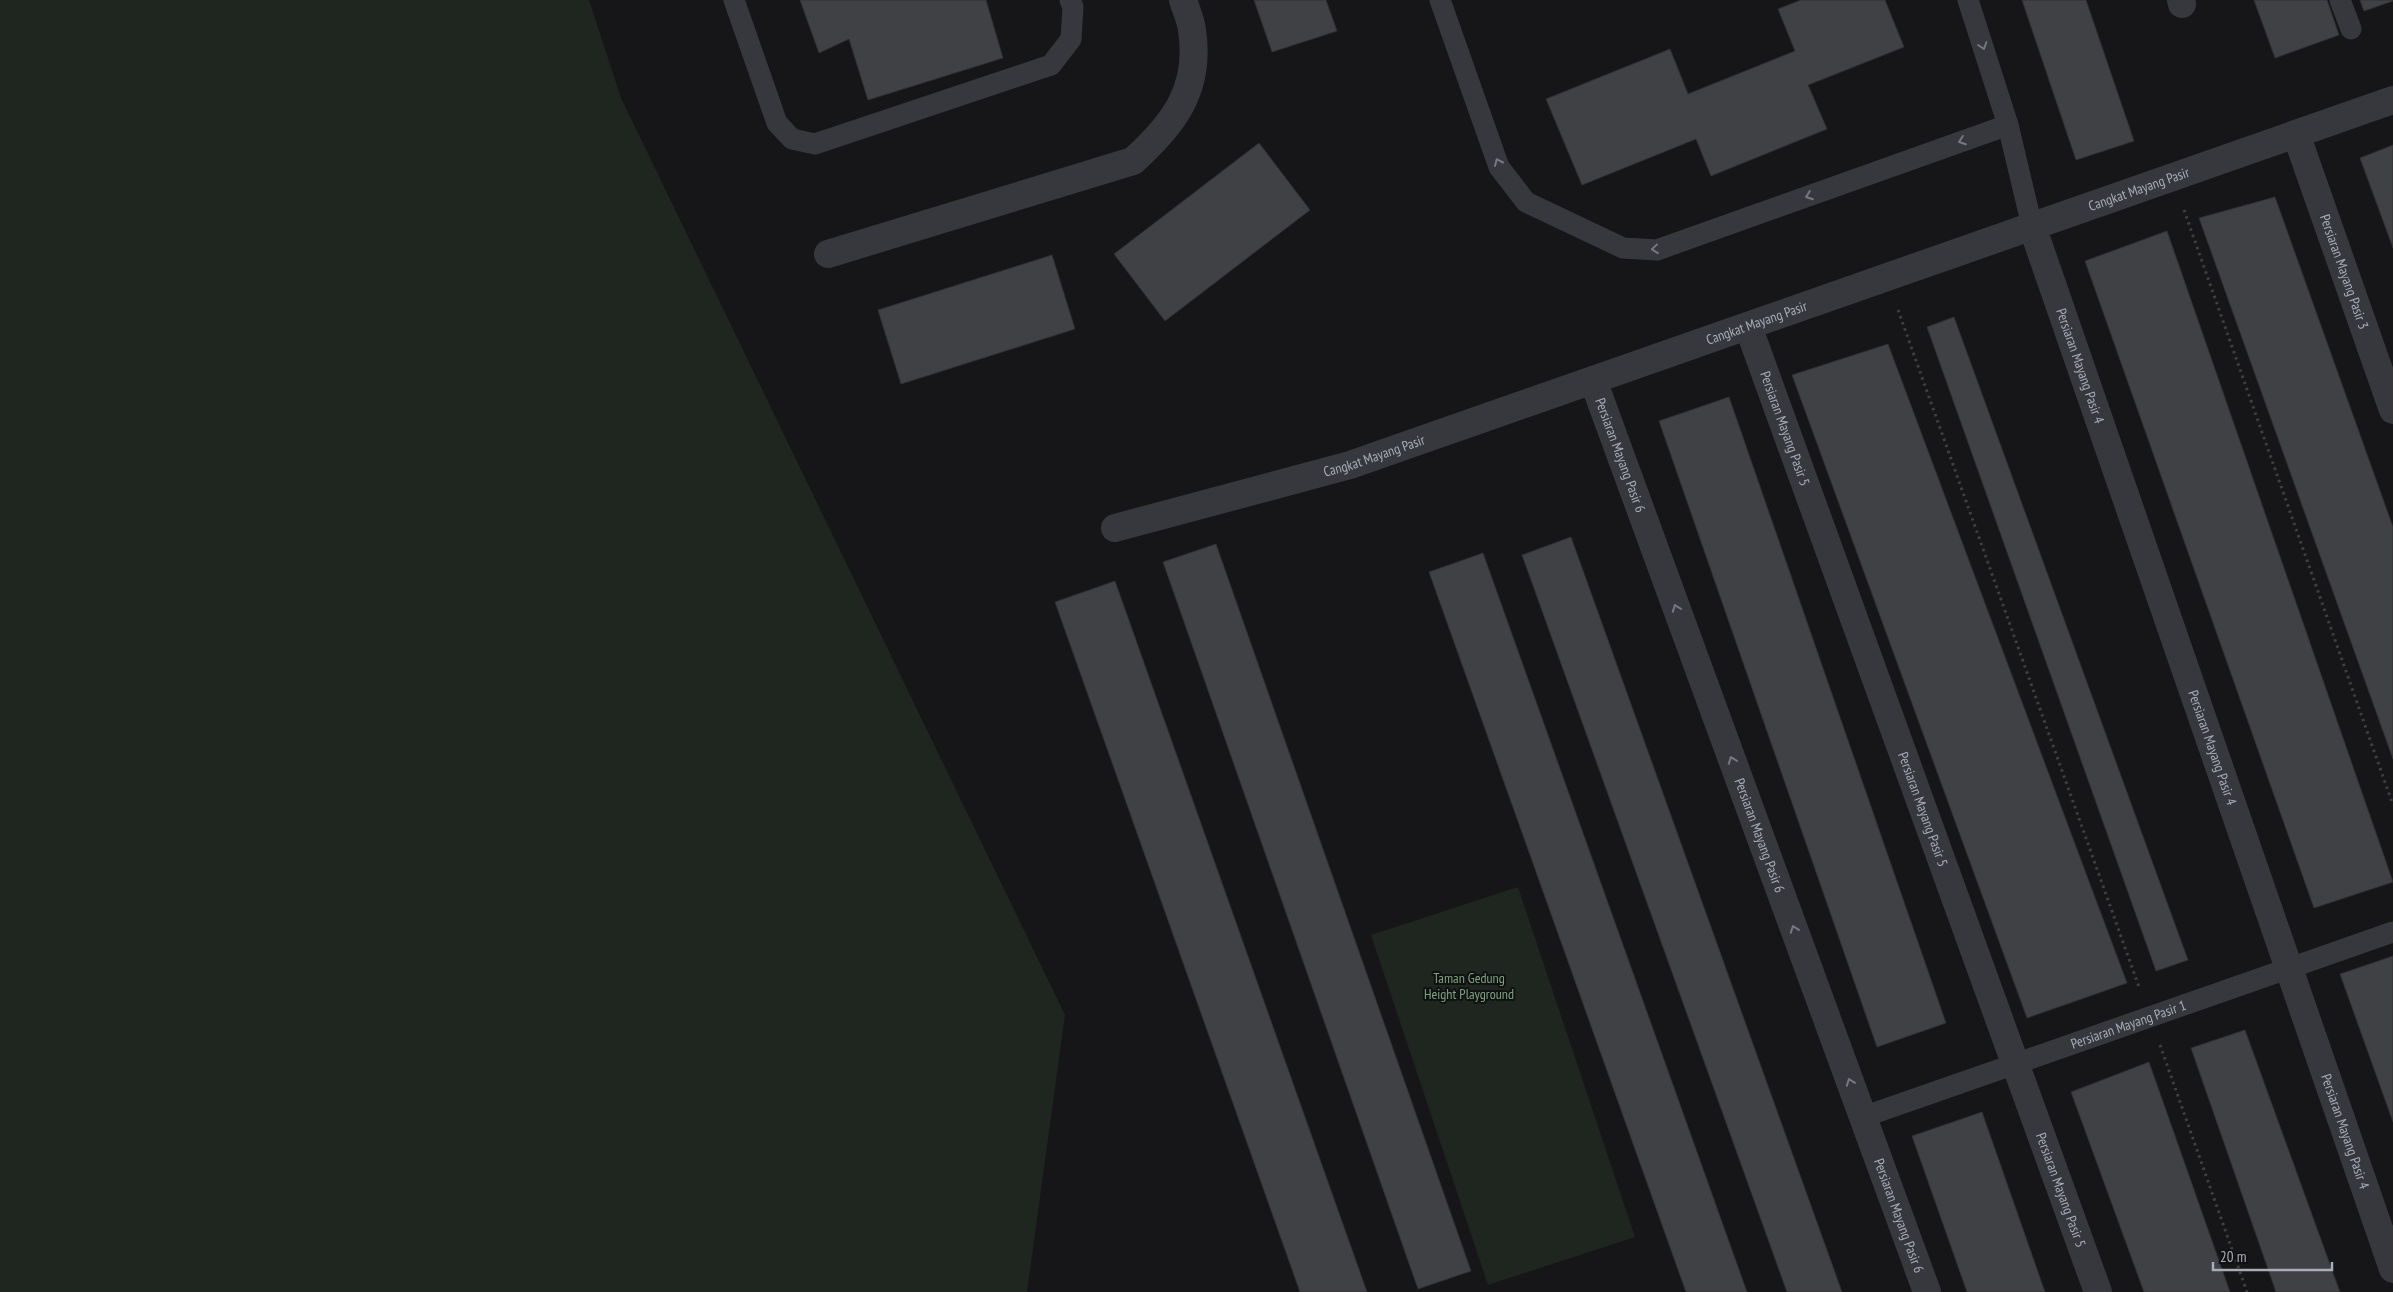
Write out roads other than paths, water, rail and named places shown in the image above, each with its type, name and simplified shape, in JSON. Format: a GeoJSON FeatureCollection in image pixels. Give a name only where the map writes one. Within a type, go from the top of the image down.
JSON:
{"type":"FeatureCollection","features":[{"type":"Feature","properties":{"kind":"street"},"geometry":{"type":"LineString","coordinates":[[828,254],[1133,162],[1161,136],[1182,106],[1193,72],[1192,30],[1183,0]]}},
{"type":"Feature","properties":{"kind":"street","name":"Cangkat Mayang Pasir"},"geometry":{"type":"LineString","coordinates":[[1115,528],[1350,465],[2393,100]]}},
{"type":"Feature","properties":{"kind":"street","name":"Persiaran Mayang Pasir 3"},"geometry":{"type":"LineString","coordinates":[[2296,134],[2393,410]]}},
{"type":"Feature","properties":{"kind":"street","name":"Persiaran Mayang Pasir 4"},"geometry":{"type":"LineString","coordinates":[[2032,226],[2393,1269]]}},
{"type":"Feature","properties":{"kind":"street","name":"Persiaran Mayang Pasir 5"},"geometry":{"type":"LineString","coordinates":[[1748,326],[2098,1292]]}},
{"type":"Feature","properties":{"kind":"street","name":"Persiaran Mayang Pasir 6"},"geometry":{"type":"LineString","coordinates":[[1593,380],[1927,1292]]}},
{"type":"Feature","properties":{"kind":"lane"},"geometry":{"type":"LineString","coordinates":[[734,0],[777,123],[792,139],[815,144],[1051,65],[1071,39],[1073,7],[1070,0]]}},
{"type":"Feature","properties":{"kind":"lane"},"geometry":{"type":"LineString","coordinates":[[1440,0],[1499,167],[1526,202],[1622,248],[1657,250],[2008,125]]}},
{"type":"Feature","properties":{"kind":"lane"},"geometry":{"type":"LineString","coordinates":[[1968,0],[2008,125],[2032,226]]}},
{"type":"Feature","properties":{"kind":"lane"},"geometry":{"type":"LineString","coordinates":[[2340,0],[2351,29]]}},
{"type":"Feature","properties":{"kind":"lane","name":"Persiaran Mayang Pasir 1"},"geometry":{"type":"LineString","coordinates":[[1863,1117],[2393,932]]}},
{"type":"Feature","properties":{"kind":"park label","name":"Taman Gedung Height Playground"},"geometry":{"type":"Point","coordinates":[1469,986]}}]}
